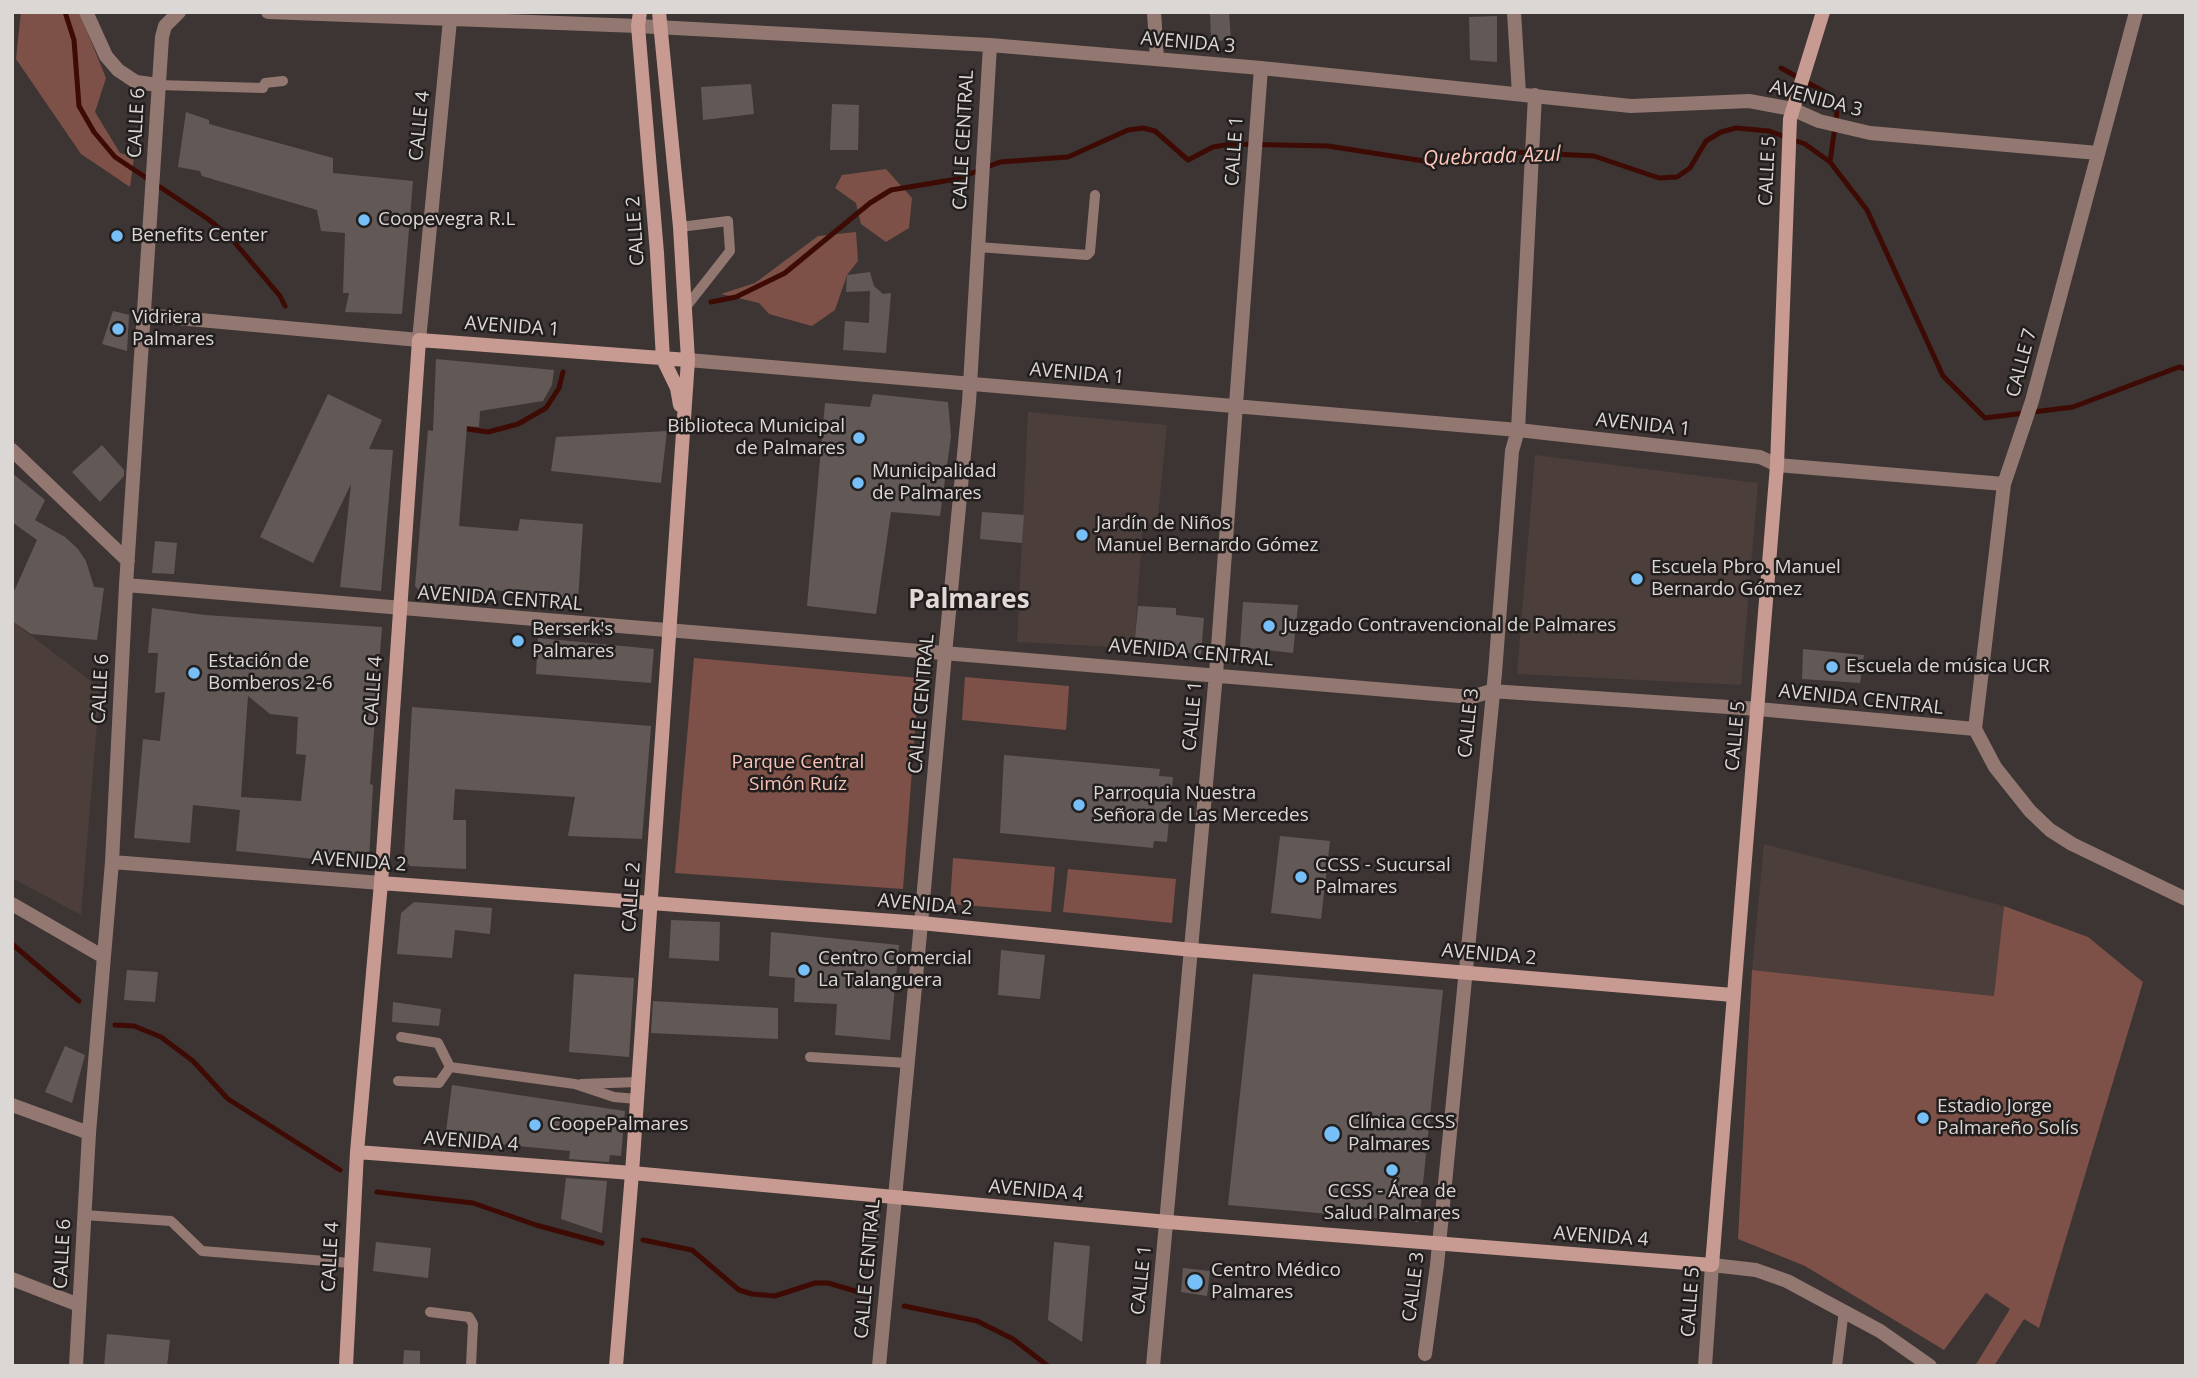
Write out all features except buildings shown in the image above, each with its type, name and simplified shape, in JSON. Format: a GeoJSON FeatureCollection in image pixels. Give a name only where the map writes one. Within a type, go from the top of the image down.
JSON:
{"type":"FeatureCollection","features":[{"type":"Feature","properties":{"kind":"main road","name":"CALLE 2"},"geometry":{"type":"LineString","coordinates":[[616,1366],[632,1173],[688,360],[680,227],[659,12]]}},
{"type":"Feature","properties":{"kind":"main road","name":"CALLE 5"},"geometry":{"type":"LineString","coordinates":[[1712,1265],[1777,466],[1787,163],[1792,110],[1804,64],[1823,12]]}},
{"type":"Feature","properties":{"kind":"main road","name":"CALLE 2"},"geometry":{"type":"LineString","coordinates":[[639,19],[663,359],[677,388],[685,431]]}},
{"type":"Feature","properties":{"kind":"main road","name":"AVENIDA 1"},"geometry":{"type":"LineString","coordinates":[[419,341],[688,360]]}},
{"type":"Feature","properties":{"kind":"main road","name":"CALLE 4"},"geometry":{"type":"LineString","coordinates":[[346,1366],[349,1263],[381,883],[419,341]]}},
{"type":"Feature","properties":{"kind":"main road","name":"AVENIDA 2"},"geometry":{"type":"LineString","coordinates":[[381,883],[921,923],[1193,950],[1733,995]]}},
{"type":"Feature","properties":{"kind":"main road","name":"AVENIDA 4"},"geometry":{"type":"LineString","coordinates":[[357,1152],[632,1173],[1168,1223],[1712,1265]]}},
{"type":"Feature","properties":{"kind":"street"},"geometry":{"type":"LineString","coordinates":[[86,12],[106,56],[118,70],[136,82],[158,85]]}},
{"type":"Feature","properties":{"kind":"street","name":"AVENIDA 3"},"geometry":{"type":"LineString","coordinates":[[268,12],[450,20],[639,19],[660,29],[990,45],[1261,68],[1631,106],[1664,107],[1735,100],[1792,110],[1819,121],[1851,129],[1925,140],[2098,153]]}},
{"type":"Feature","properties":{"kind":"street"},"geometry":{"type":"LineString","coordinates":[[1154,12],[1157,59]]}},
{"type":"Feature","properties":{"kind":"street"},"geometry":{"type":"LineString","coordinates":[[1514,12],[1519,94]]}},
{"type":"Feature","properties":{"kind":"street","name":"CALLE 7"},"geometry":{"type":"LineString","coordinates":[[1975,729],[2004,484],[2026,425],[2136,12]]}},
{"type":"Feature","properties":{"kind":"street","name":"CALLE 6"},"geometry":{"type":"LineString","coordinates":[[76,1366],[89,1133],[112,862],[126,585],[158,85],[162,37],[176,14]]}},
{"type":"Feature","properties":{"kind":"street","name":"CALLE 4"},"geometry":{"type":"LineString","coordinates":[[419,341],[450,20]]}},
{"type":"Feature","properties":{"kind":"street","name":"CALLE CENTRAL"},"geometry":{"type":"LineString","coordinates":[[879,1366],[895,1217],[894,1198],[970,384],[982,144],[990,45]]}},
{"type":"Feature","properties":{"kind":"street","name":"CALLE 1"},"geometry":{"type":"LineString","coordinates":[[1153,1366],[1193,950],[1216,674],[1261,68]]}},
{"type":"Feature","properties":{"kind":"street","name":"CALLE 3"},"geometry":{"type":"LineString","coordinates":[[1425,1354],[1439,1244],[1512,451],[1518,430],[1535,95]]}},
{"type":"Feature","properties":{"kind":"street","name":"AVENIDA 1"},"geometry":{"type":"LineString","coordinates":[[145,315],[419,341]]}},
{"type":"Feature","properties":{"kind":"street","name":"AVENIDA 1"},"geometry":{"type":"LineString","coordinates":[[688,360],[1518,430],[1760,457],[1777,466],[2004,484]]}},
{"type":"Feature","properties":{"kind":"street"},"geometry":{"type":"LineString","coordinates":[[12,450],[128,561]]}},
{"type":"Feature","properties":{"kind":"street","name":"AVENIDA CENTRAL"},"geometry":{"type":"LineString","coordinates":[[126,585],[399,610],[1216,674],[1472,697],[1491,691],[1758,709],[1975,729]]}},
{"type":"Feature","properties":{"kind":"street"},"geometry":{"type":"LineString","coordinates":[[1975,729],[1995,767],[2030,811],[2050,830],[2072,844],[2186,899]]}},
{"type":"Feature","properties":{"kind":"street","name":"AVENIDA 2"},"geometry":{"type":"LineString","coordinates":[[112,862],[381,883]]}},
{"type":"Feature","properties":{"kind":"street"},"geometry":{"type":"LineString","coordinates":[[12,904],[102,956]]}},
{"type":"Feature","properties":{"kind":"street"},"geometry":{"type":"LineString","coordinates":[[12,1105],[89,1133]]}},
{"type":"Feature","properties":{"kind":"street"},"geometry":{"type":"LineString","coordinates":[[1712,1265],[1756,1270],[1787,1281],[1844,1310],[1930,1366]]}},
{"type":"Feature","properties":{"kind":"street","name":"CALLE 5"},"geometry":{"type":"LineString","coordinates":[[1705,1366],[1712,1265]]}},
{"type":"Feature","properties":{"kind":"street"},"geometry":{"type":"LineString","coordinates":[[12,1279],[79,1305]]}},
{"type":"Feature","properties":{"kind":"lane"},"geometry":{"type":"LineString","coordinates":[[158,85],[263,88],[265,83],[283,81]]}},
{"type":"Feature","properties":{"kind":"lane"},"geometry":{"type":"LineString","coordinates":[[978,247],[1087,255],[1090,252],[1095,195]]}},
{"type":"Feature","properties":{"kind":"lane"},"geometry":{"type":"LineString","coordinates":[[680,227],[728,221],[730,251],[686,307]]}},
{"type":"Feature","properties":{"kind":"lane"},"geometry":{"type":"LineString","coordinates":[[401,1037],[438,1043],[450,1067]]}},
{"type":"Feature","properties":{"kind":"lane"},"geometry":{"type":"LineString","coordinates":[[810,1057],[907,1063]]}},
{"type":"Feature","properties":{"kind":"lane"},"geometry":{"type":"LineString","coordinates":[[450,1067],[575,1084],[638,1082]]}},
{"type":"Feature","properties":{"kind":"lane"},"geometry":{"type":"LineString","coordinates":[[398,1081],[439,1083],[450,1067]]}},
{"type":"Feature","properties":{"kind":"lane"},"geometry":{"type":"LineString","coordinates":[[575,1084],[614,1097],[637,1099]]}},
{"type":"Feature","properties":{"kind":"lane"},"geometry":{"type":"LineString","coordinates":[[84,1215],[171,1221],[202,1251],[349,1263]]}},
{"type":"Feature","properties":{"kind":"lane"},"geometry":{"type":"LineString","coordinates":[[1838,1366],[1844,1310]]}},
{"type":"Feature","properties":{"kind":"lane"},"geometry":{"type":"LineString","coordinates":[[430,1312],[469,1317],[473,1324],[471,1366]]}},
{"type":"Feature","properties":{"kind":"shaded area","name":"Jardín de Niños Manuel Bernardo Gómez"},"geometry":{"type":"Polygon","coordinates":[[[1028,412],[1167,425],[1157,526],[1143,523],[1134,648],[1017,642],[1028,412]]]}},
{"type":"Feature","properties":{"kind":"shaded area","name":"Escuela Pbro. Manuel Bernardo Gómez"},"geometry":{"type":"Polygon","coordinates":[[[1535,455],[1758,483],[1741,685],[1517,674],[1535,455]]]}},
{"type":"Feature","properties":{"kind":"shaded area"},"geometry":{"type":"Polygon","coordinates":[[[12,621],[100,688],[81,915],[12,878],[12,621]]]}},
{"type":"Feature","properties":{"kind":"shaded area"},"geometry":{"type":"Polygon","coordinates":[[[1764,844],[2004,906],[1995,996],[1752,970],[1764,844]]]}},
{"type":"Feature","properties":{"kind":"green space"},"geometry":{"type":"Polygon","coordinates":[[[21,12],[79,12],[106,78],[95,112],[120,153],[134,157],[130,187],[81,154],[16,59],[21,12]]]}},
{"type":"Feature","properties":{"kind":"green space"},"geometry":{"type":"Polygon","coordinates":[[[886,169],[912,198],[909,228],[886,242],[861,224],[856,203],[835,188],[842,175],[886,169]]]}},
{"type":"Feature","properties":{"kind":"green space"},"geometry":{"type":"Polygon","coordinates":[[[856,232],[858,261],[847,275],[835,310],[812,326],[769,314],[759,303],[721,294],[755,283],[818,236],[856,232]]]}},
{"type":"Feature","properties":{"kind":"green space","name":"Parque Central Simón Ruíz"},"geometry":{"type":"Polygon","coordinates":[[[694,658],[919,678],[903,889],[675,873],[694,658]]]}},
{"type":"Feature","properties":{"kind":"green space"},"geometry":{"type":"Polygon","coordinates":[[[965,677],[1069,686],[1066,730],[962,720],[965,677]]]}},
{"type":"Feature","properties":{"kind":"green space"},"geometry":{"type":"Polygon","coordinates":[[[953,858],[1055,867],[1051,912],[950,904],[953,858]]]}},
{"type":"Feature","properties":{"kind":"green space"},"geometry":{"type":"Polygon","coordinates":[[[1068,869],[1176,879],[1172,923],[1063,912],[1068,869]]]}},
{"type":"Feature","properties":{"kind":"green space","name":"Estadio Jorge Palmareño Solís"},"geometry":{"type":"Polygon","coordinates":[[[2004,906],[2088,937],[2143,982],[2039,1328],[2024,1319],[1994,1366],[1975,1366],[2010,1309],[1986,1293],[1944,1350],[1805,1266],[1738,1239],[1752,970],[1994,996],[2004,906]]]}},
{"type":"Feature","properties":{"kind":"waterway","name":"Quebrada Azul"},"geometry":{"type":"LineString","coordinates":[[65,12],[74,40],[79,106],[94,132],[115,157],[208,219],[230,237],[280,296],[285,306]]}},
{"type":"Feature","properties":{"kind":"waterway"},"geometry":{"type":"LineString","coordinates":[[1781,68],[1830,95],[1837,112],[1830,162]]}},
{"type":"Feature","properties":{"kind":"waterway","name":"Quebrada Azul"},"geometry":{"type":"LineString","coordinates":[[711,302],[736,297],[785,273],[870,203],[891,190],[957,179],[1000,162],[1068,157],[1128,130],[1143,128],[1155,131],[1188,160],[1213,147],[1232,144],[1328,146],[1424,161],[1513,152],[1594,156],[1659,178],[1677,177],[1690,168],[1706,141],[1721,132],[1736,128],[1769,131],[1805,144],[1830,162],[1867,210],[1943,376],[1985,418],[2073,407],[2179,367],[2186,369]]}},
{"type":"Feature","properties":{"kind":"waterway","name":"Quebrada Azul"},"geometry":{"type":"LineString","coordinates":[[461,428],[488,432],[518,424],[546,408],[559,388],[563,372]]}},
{"type":"Feature","properties":{"kind":"waterway"},"geometry":{"type":"LineString","coordinates":[[12,944],[79,1001]]}},
{"type":"Feature","properties":{"kind":"waterway"},"geometry":{"type":"LineString","coordinates":[[115,1025],[134,1026],[161,1037],[193,1061],[228,1099],[340,1170]]}},
{"type":"Feature","properties":{"kind":"waterway"},"geometry":{"type":"LineString","coordinates":[[377,1192],[473,1203],[536,1225],[602,1243]]}},
{"type":"Feature","properties":{"kind":"waterway"},"geometry":{"type":"LineString","coordinates":[[643,1240],[692,1250],[739,1290],[752,1294],[775,1296],[815,1283],[828,1283],[869,1295]]}},
{"type":"Feature","properties":{"kind":"waterway"},"geometry":{"type":"LineString","coordinates":[[904,1306],[977,1321],[1013,1339],[1048,1366]]}},
{"type":"Feature","properties":{"kind":"place","name":"Coopevegra R.L"},"geometry":{"type":"Point","coordinates":[364,220]}},
{"type":"Feature","properties":{"kind":"place","name":"Benefits Center"},"geometry":{"type":"Point","coordinates":[117,236]}},
{"type":"Feature","properties":{"kind":"place","name":"Vidriera Palmares"},"geometry":{"type":"Point","coordinates":[118,329]}},
{"type":"Feature","properties":{"kind":"place","name":"Biblioteca Municipal de Palmares"},"geometry":{"type":"Point","coordinates":[859,438]}},
{"type":"Feature","properties":{"kind":"place","name":"Municipalidad de Palmares"},"geometry":{"type":"Point","coordinates":[858,483]}},
{"type":"Feature","properties":{"kind":"place","name":"Jardín de Niños Manuel Bernardo Gómez"},"geometry":{"type":"Point","coordinates":[1082,535]}},
{"type":"Feature","properties":{"kind":"place","name":"Escuela Pbro. Manuel Bernardo Gómez"},"geometry":{"type":"Point","coordinates":[1637,579]}},
{"type":"Feature","properties":{"kind":"place","name":"Juzgado Contravencional de Palmares"},"geometry":{"type":"Point","coordinates":[1269,626]}},
{"type":"Feature","properties":{"kind":"place","name":"Berserk's Palmares"},"geometry":{"type":"Point","coordinates":[518,641]}},
{"type":"Feature","properties":{"kind":"place","name":"Escuela de música UCR"},"geometry":{"type":"Point","coordinates":[1832,667]}},
{"type":"Feature","properties":{"kind":"place","name":"Estación de Bomberos 2-6"},"geometry":{"type":"Point","coordinates":[194,673]}},
{"type":"Feature","properties":{"kind":"place","name":"Parroquia Nuestra Señora de Las Mercedes"},"geometry":{"type":"Point","coordinates":[1079,805]}},
{"type":"Feature","properties":{"kind":"place","name":"CCSS - Sucursal Palmares"},"geometry":{"type":"Point","coordinates":[1301,877]}},
{"type":"Feature","properties":{"kind":"place","name":"Centro Comercial La Talanguera"},"geometry":{"type":"Point","coordinates":[804,970]}},
{"type":"Feature","properties":{"kind":"place","name":"Estadio Jorge Palmareño Solís"},"geometry":{"type":"Point","coordinates":[1923,1118]}},
{"type":"Feature","properties":{"kind":"place","name":"CoopePalmares"},"geometry":{"type":"Point","coordinates":[535,1125]}},
{"type":"Feature","properties":{"kind":"place","name":"Clínica CCSS Palmares"},"geometry":{"type":"Point","coordinates":[1332,1134]}},
{"type":"Feature","properties":{"kind":"place","name":"CCSS - Área de Salud Palmares"},"geometry":{"type":"Point","coordinates":[1392,1170]}},
{"type":"Feature","properties":{"kind":"place","name":"Centro Médico Palmares"},"geometry":{"type":"Point","coordinates":[1195,1282]}},
{"type":"Feature","properties":{"kind":"district","name":"Palmares"},"geometry":{"type":"Point","coordinates":[969,601]}}]}
